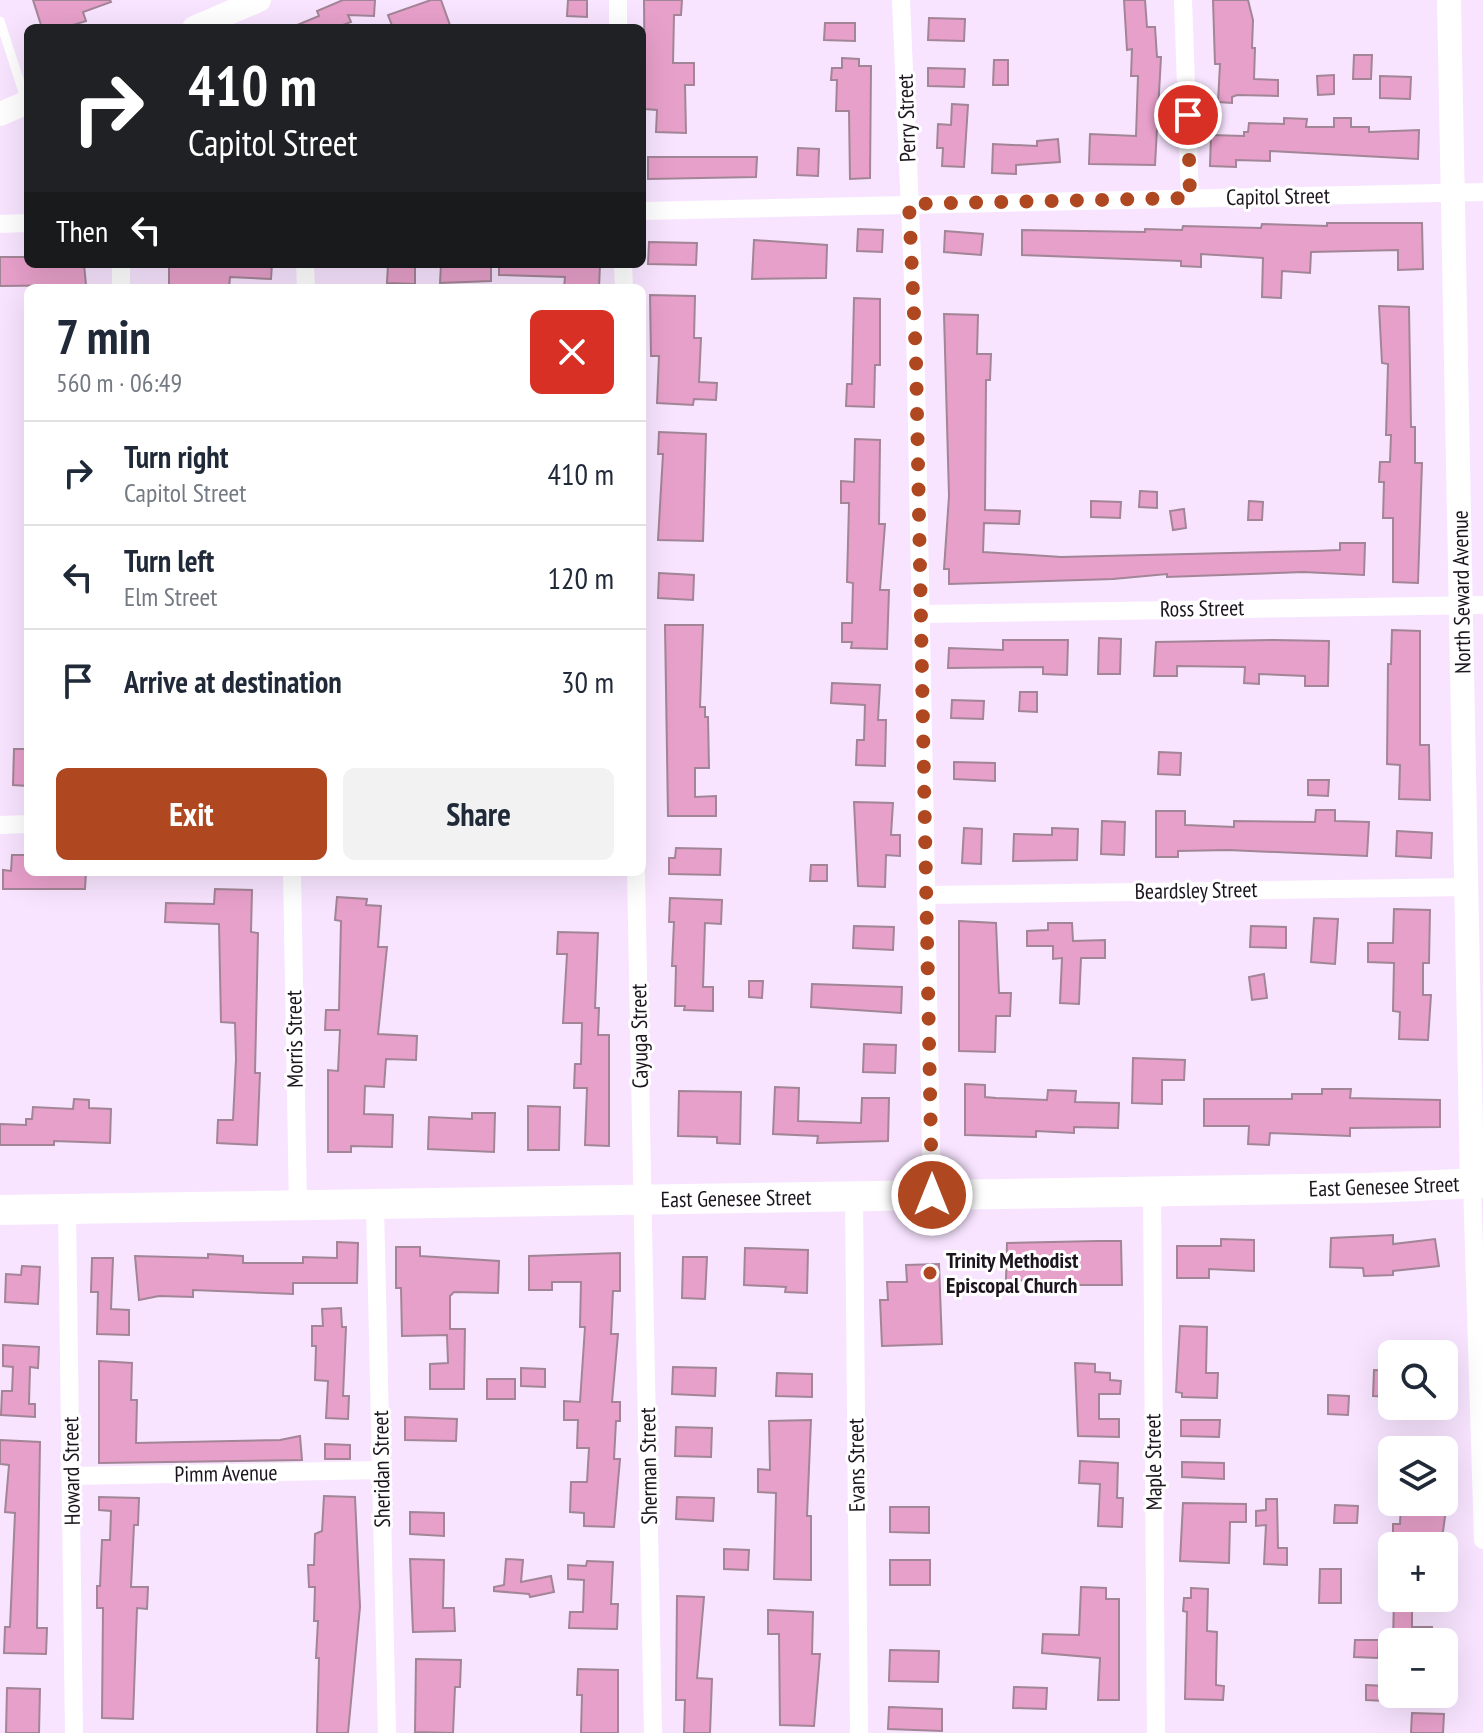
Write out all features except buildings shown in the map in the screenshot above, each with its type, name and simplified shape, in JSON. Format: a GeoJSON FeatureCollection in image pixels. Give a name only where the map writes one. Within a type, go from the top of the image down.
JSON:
{"type":"FeatureCollection","features":[{"type":"Feature","properties":{"kind":"highway","name":"East Genesee Street"},"geometry":{"type":"LineString","coordinates":[[0,1210],[854,1197],[1479,1183]]}},
{"type":"Feature","properties":{"kind":"street"},"geometry":{"type":"LineString","coordinates":[[203,24],[259,0]]}},
{"type":"Feature","properties":{"kind":"street"},"geometry":{"type":"LineString","coordinates":[[618,0],[618,24]]}},
{"type":"Feature","properties":{"kind":"street","name":"Perry Street"},"geometry":{"type":"LineString","coordinates":[[901,0],[921,614],[932,1195]]}},
{"type":"Feature","properties":{"kind":"street"},"geometry":{"type":"LineString","coordinates":[[1183,0],[1190,198]]}},
{"type":"Feature","properties":{"kind":"street","name":"North Seward Avenue"},"geometry":{"type":"LineString","coordinates":[[1449,0],[1451,193],[1472,605],[1467,887],[1479,1183]]}},
{"type":"Feature","properties":{"kind":"street"},"geometry":{"type":"LineString","coordinates":[[0,114],[24,103]]}},
{"type":"Feature","properties":{"kind":"street","name":"Capitol Street"},"geometry":{"type":"LineString","coordinates":[[646,211],[1483,192]]}},
{"type":"Feature","properties":{"kind":"street"},"geometry":{"type":"LineString","coordinates":[[0,224],[24,223]]}},
{"type":"Feature","properties":{"kind":"street","name":"Ross Street"},"geometry":{"type":"LineString","coordinates":[[921,614],[1472,605]]}},
{"type":"Feature","properties":{"kind":"street"},"geometry":{"type":"LineString","coordinates":[[0,825],[24,824]]}},
{"type":"Feature","properties":{"kind":"street","name":"Morris Street"},"geometry":{"type":"LineString","coordinates":[[292,876],[298,1206]]}},
{"type":"Feature","properties":{"kind":"street","name":"Cayuga Street"},"geometry":{"type":"LineString","coordinates":[[636,876],[642,1200]]}},
{"type":"Feature","properties":{"kind":"street","name":"Beardsley Street"},"geometry":{"type":"LineString","coordinates":[[926,895],[1467,887]]}},
{"type":"Feature","properties":{"kind":"street"},"geometry":{"type":"LineString","coordinates":[[1479,1183],[1483,1540]]}},
{"type":"Feature","properties":{"kind":"street","name":"Maple Street"},"geometry":{"type":"LineString","coordinates":[[1152,1190],[1156,1733]]}},
{"type":"Feature","properties":{"kind":"street","name":"Evans Street"},"geometry":{"type":"LineString","coordinates":[[854,1197],[859,1733]]}},
{"type":"Feature","properties":{"kind":"street","name":"Sherman Street"},"geometry":{"type":"LineString","coordinates":[[642,1200],[653,1733]]}},
{"type":"Feature","properties":{"kind":"street","name":"Sheridan Street"},"geometry":{"type":"LineString","coordinates":[[375,1205],[387,1733]]}},
{"type":"Feature","properties":{"kind":"street","name":"Howard Street"},"geometry":{"type":"LineString","coordinates":[[67,1210],[74,1733]]}},
{"type":"Feature","properties":{"kind":"street","name":"Pimm Avenue"},"geometry":{"type":"LineString","coordinates":[[71,1476],[381,1470]]}},
{"type":"Feature","properties":{"kind":"lane"},"geometry":{"type":"LineString","coordinates":[[0,21],[24,93]]}},
{"type":"Feature","properties":{"kind":"place","name":"Trinity Methodist Episcopal Church"},"geometry":{"type":"Point","coordinates":[930,1273]}},
{"type":"Feature","properties":{"kind":"route"},"geometry":{"type":"LineString","coordinates":[[932,1195],[916,358],[909,204],[1190,198],[1188,115]]}}]}
